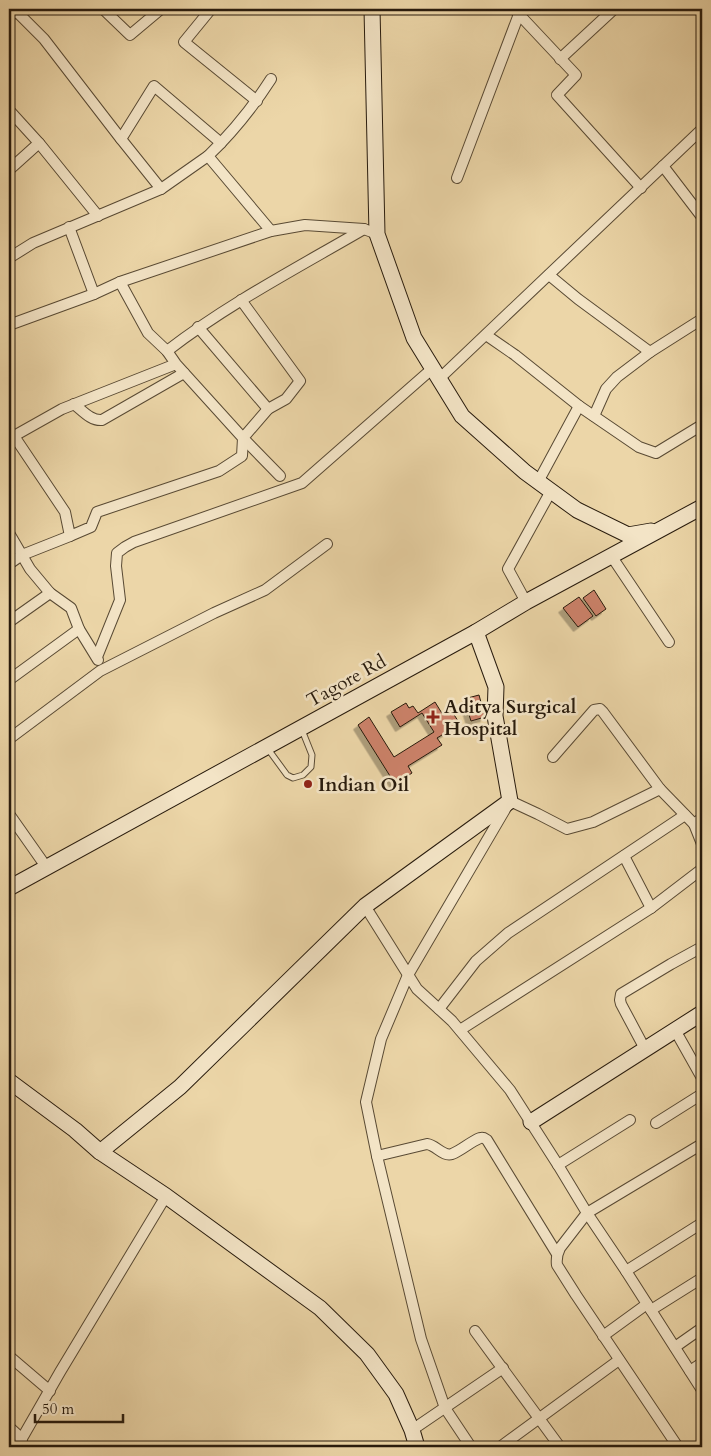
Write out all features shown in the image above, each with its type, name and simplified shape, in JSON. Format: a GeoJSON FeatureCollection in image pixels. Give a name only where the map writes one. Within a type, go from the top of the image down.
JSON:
{"type":"FeatureCollection","features":[{"type":"Feature","properties":{"kind":"street"},"geometry":{"type":"LineString","coordinates":[[103,9],[130,35],[161,9]]}},
{"type":"Feature","properties":{"kind":"street"},"geometry":{"type":"LineString","coordinates":[[211,9],[184,42],[257,101]]}},
{"type":"Feature","properties":{"kind":"street"},"geometry":{"type":"LineString","coordinates":[[372,9],[371,232],[414,338],[462,416],[525,472],[577,510],[628,535],[662,530]]}},
{"type":"Feature","properties":{"kind":"street"},"geometry":{"type":"LineString","coordinates":[[560,58],[614,9]]}},
{"type":"Feature","properties":{"kind":"street"},"geometry":{"type":"LineString","coordinates":[[12,12],[44,39],[162,189]]}},
{"type":"Feature","properties":{"kind":"street"},"geometry":{"type":"LineString","coordinates":[[457,178],[516,12],[576,75],[557,95],[641,188]]}},
{"type":"Feature","properties":{"kind":"street"},"geometry":{"type":"LineString","coordinates":[[9,258],[33,243],[162,189],[208,156],[221,144],[257,101],[271,79]]}},
{"type":"Feature","properties":{"kind":"street"},"geometry":{"type":"LineString","coordinates":[[121,139],[154,86],[221,144]]}},
{"type":"Feature","properties":{"kind":"street"},"geometry":{"type":"LineString","coordinates":[[9,110],[39,143],[98,216]]}},
{"type":"Feature","properties":{"kind":"street"},"geometry":{"type":"LineString","coordinates":[[97,658],[120,600],[116,566],[117,553],[134,542],[302,483],[486,335],[663,166],[700,135]]}},
{"type":"Feature","properties":{"kind":"street"},"geometry":{"type":"LineString","coordinates":[[9,170],[39,143]]}},
{"type":"Feature","properties":{"kind":"street"},"geometry":{"type":"LineString","coordinates":[[208,156],[271,231]]}},
{"type":"Feature","properties":{"kind":"street"},"geometry":{"type":"LineString","coordinates":[[663,166],[702,218]]}},
{"type":"Feature","properties":{"kind":"street"},"geometry":{"type":"LineString","coordinates":[[9,325],[94,294],[120,282],[271,231],[305,225],[371,232]]}},
{"type":"Feature","properties":{"kind":"street"},"geometry":{"type":"LineString","coordinates":[[69,227],[94,294]]}},
{"type":"Feature","properties":{"kind":"street"},"geometry":{"type":"LineString","coordinates":[[167,351],[198,327],[241,300],[371,232]]}},
{"type":"Feature","properties":{"kind":"street"},"geometry":{"type":"LineString","coordinates":[[549,275],[578,299],[650,352]]}},
{"type":"Feature","properties":{"kind":"street"},"geometry":{"type":"LineString","coordinates":[[120,282],[148,333],[167,351],[184,373],[280,476]]}},
{"type":"Feature","properties":{"kind":"street"},"geometry":{"type":"LineString","coordinates":[[9,564],[22,555],[91,527],[97,512],[220,470],[242,456],[243,438],[268,409],[286,399],[300,380],[241,300]]}},
{"type":"Feature","properties":{"kind":"street"},"geometry":{"type":"LineString","coordinates":[[594,416],[606,388],[617,377],[650,352],[702,319]]}},
{"type":"Feature","properties":{"kind":"street"},"geometry":{"type":"LineString","coordinates":[[198,327],[268,409]]}},
{"type":"Feature","properties":{"kind":"street"},"geometry":{"type":"LineString","coordinates":[[486,335],[515,355],[579,406],[639,447],[656,453],[702,425]]}},
{"type":"Feature","properties":{"kind":"street"},"geometry":{"type":"LineString","coordinates":[[70,536],[65,512],[11,438],[62,409],[176,364]]}},
{"type":"Feature","properties":{"kind":"street"},"geometry":{"type":"LineString","coordinates":[[74,404],[96,421],[102,420],[184,373]]}},
{"type":"Feature","properties":{"kind":"street"},"geometry":{"type":"LineString","coordinates":[[538,482],[579,406]]}},
{"type":"Feature","properties":{"kind":"street"},"geometry":{"type":"LineString","coordinates":[[526,602],[508,569],[551,491]]}},
{"type":"Feature","properties":{"kind":"street","name":"Tagore Rd"},"geometry":{"type":"LineString","coordinates":[[9,888],[476,632],[526,602],[702,507]]}},
{"type":"Feature","properties":{"kind":"street"},"geometry":{"type":"LineString","coordinates":[[9,533],[30,569],[50,593],[71,608],[79,629],[97,658],[100,671]]}},
{"type":"Feature","properties":{"kind":"street"},"geometry":{"type":"LineString","coordinates":[[9,739],[100,671],[205,617],[265,590],[326,544]]}},
{"type":"Feature","properties":{"kind":"street"},"geometry":{"type":"LineString","coordinates":[[612,557],[669,642]]}},
{"type":"Feature","properties":{"kind":"street"},"geometry":{"type":"LineString","coordinates":[[9,622],[50,593]]}},
{"type":"Feature","properties":{"kind":"street"},"geometry":{"type":"LineString","coordinates":[[9,680],[79,629]]}},
{"type":"Feature","properties":{"kind":"street"},"geometry":{"type":"LineString","coordinates":[[471,1447],[445,1408],[421,1339],[366,1102],[381,1040],[408,975],[510,801],[495,716],[496,687],[476,632]]}},
{"type":"Feature","properties":{"kind":"street"},"geometry":{"type":"LineString","coordinates":[[553,757],[594,710],[600,709],[660,789],[685,814],[698,821],[702,844]]}},
{"type":"Feature","properties":{"kind":"street"},"geometry":{"type":"LineString","coordinates":[[510,801],[567,829],[593,822],[660,789]]}},
{"type":"Feature","properties":{"kind":"street"},"geometry":{"type":"LineString","coordinates":[[100,1152],[180,1087],[365,906],[510,801]]}},
{"type":"Feature","properties":{"kind":"street"},"geometry":{"type":"LineString","coordinates":[[9,814],[47,868]]}},
{"type":"Feature","properties":{"kind":"street"},"geometry":{"type":"LineString","coordinates":[[439,1008],[476,961],[508,933],[685,814]]}},
{"type":"Feature","properties":{"kind":"street"},"geometry":{"type":"LineString","coordinates":[[624,856],[651,908]]}},
{"type":"Feature","properties":{"kind":"street"},"geometry":{"type":"LineString","coordinates":[[460,1030],[651,908],[702,869]]}},
{"type":"Feature","properties":{"kind":"street"},"geometry":{"type":"LineString","coordinates":[[365,906],[417,989],[460,1030],[510,1090],[702,1390]]}},
{"type":"Feature","properties":{"kind":"street"},"geometry":{"type":"LineString","coordinates":[[646,1049],[620,1000],[621,994],[670,964],[702,948]]}},
{"type":"Feature","properties":{"kind":"street"},"geometry":{"type":"LineString","coordinates":[[531,1122],[702,1013]]}},
{"type":"Feature","properties":{"kind":"street"},"geometry":{"type":"LineString","coordinates":[[675,1030],[702,1078]]}},
{"type":"Feature","properties":{"kind":"street"},"geometry":{"type":"LineString","coordinates":[[9,1081],[75,1130],[100,1152],[166,1196],[320,1308],[367,1354],[396,1394],[412,1430],[417,1447]]}},
{"type":"Feature","properties":{"kind":"street"},"geometry":{"type":"LineString","coordinates":[[656,1123],[702,1094]]}},
{"type":"Feature","properties":{"kind":"street"},"geometry":{"type":"LineString","coordinates":[[558,1165],[630,1120]]}},
{"type":"Feature","properties":{"kind":"street"},"geometry":{"type":"LineString","coordinates":[[377,1156],[427,1144],[432,1145],[444,1154],[450,1154],[480,1138],[487,1140],[557,1254],[557,1265],[678,1447]]}},
{"type":"Feature","properties":{"kind":"street"},"geometry":{"type":"LineString","coordinates":[[557,1254],[588,1213],[702,1144]]}},
{"type":"Feature","properties":{"kind":"street"},"geometry":{"type":"LineString","coordinates":[[9,1428],[20,1443],[166,1196]]}},
{"type":"Feature","properties":{"kind":"street"},"geometry":{"type":"LineString","coordinates":[[626,1271],[702,1223]]}},
{"type":"Feature","properties":{"kind":"street"},"geometry":{"type":"LineString","coordinates":[[604,1336],[649,1307],[702,1278]]}},
{"type":"Feature","properties":{"kind":"street"},"geometry":{"type":"LineString","coordinates":[[675,1347],[702,1328]]}},
{"type":"Feature","properties":{"kind":"street"},"geometry":{"type":"LineString","coordinates":[[476,1331],[560,1447]]}},
{"type":"Feature","properties":{"kind":"street"},"geometry":{"type":"LineString","coordinates":[[9,1356],[50,1391]]}},
{"type":"Feature","properties":{"kind":"street"},"geometry":{"type":"LineString","coordinates":[[500,1447],[619,1360]]}},
{"type":"Feature","properties":{"kind":"street"},"geometry":{"type":"LineString","coordinates":[[690,1372],[702,1363]]}},
{"type":"Feature","properties":{"kind":"street"},"geometry":{"type":"LineString","coordinates":[[412,1430],[503,1368]]}},
{"type":"Feature","properties":{"kind":"lane"},"geometry":{"type":"LineString","coordinates":[[266,746],[287,775],[293,778],[303,774],[311,767],[312,755],[301,727]]}},
{"type":"Feature","properties":{"kind":"building"},"geometry":{"type":"Polygon","coordinates":[[[594,590],[606,609],[596,616],[583,598],[594,590]]]}},
{"type":"Feature","properties":{"kind":"building"},"geometry":{"type":"Polygon","coordinates":[[[579,597],[593,616],[578,627],[563,608],[579,597]]]}},
{"type":"Feature","properties":{"kind":"building"},"geometry":{"type":"Polygon","coordinates":[[[479,695],[485,717],[471,721],[464,699],[479,695]]]}},
{"type":"Feature","properties":{"kind":"building"},"geometry":{"type":"Polygon","coordinates":[[[435,702],[443,715],[451,710],[460,724],[437,738],[442,745],[408,766],[412,773],[395,784],[358,725],[369,717],[394,757],[434,732],[422,713],[400,727],[391,712],[406,703],[409,708],[413,706],[418,713],[435,702]]]}},
{"type":"Feature","properties":{"kind":"place","name":"Aditya Surgical Hospital"},"geometry":{"type":"Point","coordinates":[433,717]}},
{"type":"Feature","properties":{"kind":"place","name":"Indian Oil"},"geometry":{"type":"Point","coordinates":[308,784]}}]}
